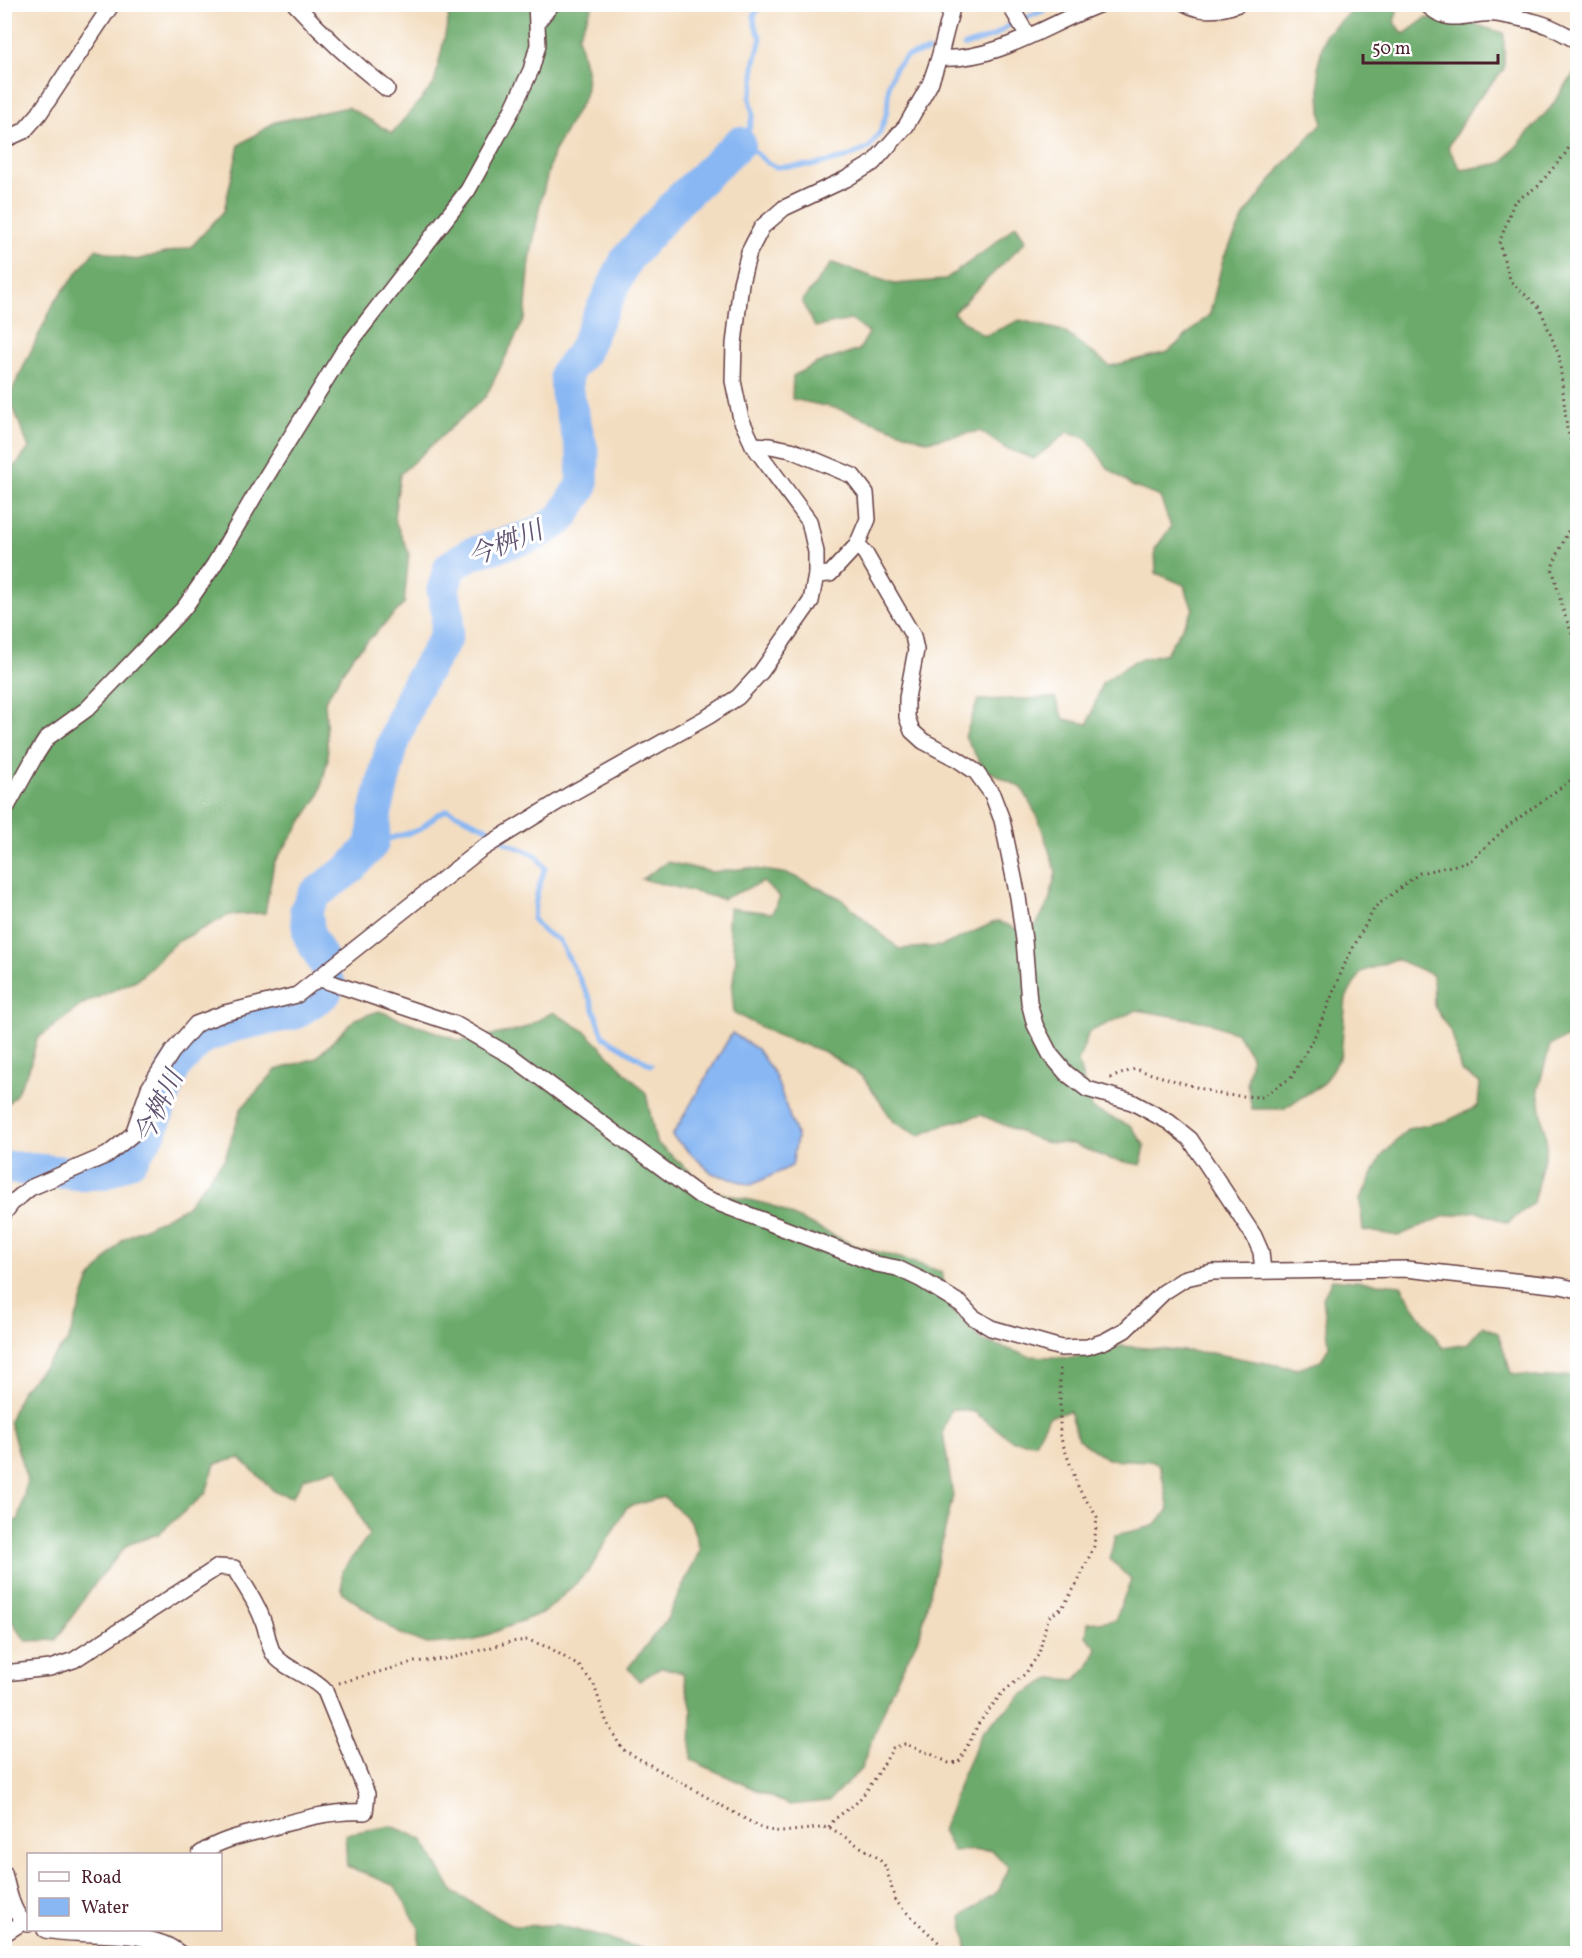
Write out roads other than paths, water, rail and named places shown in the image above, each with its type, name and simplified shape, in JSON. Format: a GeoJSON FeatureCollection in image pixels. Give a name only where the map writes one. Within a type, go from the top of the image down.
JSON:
{"type":"FeatureCollection","features":[{"type":"Feature","properties":{"kind":"street"},"geometry":{"type":"LineString","coordinates":[[4,140],[24,131],[39,114],[112,4]]}},
{"type":"Feature","properties":{"kind":"street"},"geometry":{"type":"LineString","coordinates":[[295,4],[317,29],[387,89]]}},
{"type":"Feature","properties":{"kind":"street"},"geometry":{"type":"LineString","coordinates":[[4,812],[47,738],[87,709],[184,608],[214,565],[344,352],[468,190],[531,70],[538,45],[536,4]]}},
{"type":"Feature","properties":{"kind":"street"},"geometry":{"type":"LineString","coordinates":[[538,21],[552,4]]}},
{"type":"Feature","properties":{"kind":"street"},"geometry":{"type":"LineString","coordinates":[[4,1213],[30,1188],[107,1155],[133,1134],[149,1088],[172,1052],[196,1024],[225,1013],[297,995],[480,850],[574,792],[709,716],[738,697],[761,672],[811,601],[816,575],[816,552],[809,521],[753,445],[741,419],[733,381],[734,344],[741,283],[749,252],[762,227],[784,208],[846,179],[873,163],[906,126],[930,84],[953,4]]}},
{"type":"Feature","properties":{"kind":"street"},"geometry":{"type":"LineString","coordinates":[[1009,4],[1028,36]]}},
{"type":"Feature","properties":{"kind":"street"},"geometry":{"type":"LineString","coordinates":[[939,58],[956,59],[994,51],[1101,4]]}},
{"type":"Feature","properties":{"kind":"street"},"geometry":{"type":"LineString","coordinates":[[1186,4],[1212,10],[1238,4]]}},
{"type":"Feature","properties":{"kind":"street"},"geometry":{"type":"LineString","coordinates":[[1426,4],[1431,10],[1443,16],[1462,18],[1494,14],[1519,18],[1548,26],[1578,41]]}},
{"type":"Feature","properties":{"kind":"street"},"geometry":{"type":"LineString","coordinates":[[753,445],[791,450],[854,476],[866,493],[868,519],[856,545],[830,574],[816,575]]}},
{"type":"Feature","properties":{"kind":"street"},"geometry":{"type":"LineString","coordinates":[[856,545],[865,553],[913,636],[916,650],[907,698],[907,717],[912,731],[923,741],[957,759],[975,772],[992,794],[1002,820],[1018,897],[1029,1002],[1035,1025],[1050,1054],[1066,1073],[1086,1089],[1132,1102],[1169,1122],[1190,1139],[1254,1236],[1261,1252],[1263,1271]]}},
{"type":"Feature","properties":{"kind":"street"},"geometry":{"type":"LineString","coordinates":[[320,978],[456,1024],[511,1056],[700,1196],[876,1264],[897,1268],[961,1304],[973,1317],[991,1328],[1061,1348],[1087,1347],[1105,1341],[1125,1330],[1164,1292],[1186,1278],[1212,1272],[1406,1269],[1561,1286],[1578,1290]]}},
{"type":"Feature","properties":{"kind":"street"},"geometry":{"type":"LineString","coordinates":[[4,1673],[50,1668],[74,1660],[218,1567],[234,1568],[263,1619],[273,1652],[283,1663],[317,1682],[325,1691],[367,1794],[365,1812],[349,1811],[306,1818],[231,1839],[202,1853]]}},
{"type":"Feature","properties":{"kind":"street"},"geometry":{"type":"LineString","coordinates":[[4,1873],[16,1910],[26,1923],[4,1934]]}},
{"type":"Feature","properties":{"kind":"street"},"geometry":{"type":"LineString","coordinates":[[53,1931],[66,1934],[133,1933],[181,1953]]}},
{"type":"Feature","properties":{"kind":"water"},"geometry":{"type":"Polygon","coordinates":[[[732,1033],[757,1049],[775,1075],[797,1137],[792,1166],[751,1185],[712,1173],[672,1136],[732,1033]]]}},
{"type":"Feature","properties":{"kind":"waterway"},"geometry":{"type":"LineString","coordinates":[[761,4],[754,16],[755,26],[761,38],[754,65],[754,84],[750,98],[753,114],[749,129],[739,143],[776,167],[814,165],[845,158],[869,148],[880,132],[887,112],[889,83],[895,68],[907,56],[928,51]]}},
{"type":"Feature","properties":{"kind":"waterway"},"geometry":{"type":"LineString","coordinates":[[964,46],[994,36],[1009,25],[1043,11],[1051,4]]}},
{"type":"Feature","properties":{"kind":"waterway","name":"今桝川"},"geometry":{"type":"LineString","coordinates":[[325,964],[309,935],[306,910],[314,895],[351,868],[372,844],[376,811],[392,746],[413,692],[446,637],[448,614],[443,590],[450,567],[470,554],[535,535],[561,519],[582,486],[583,454],[567,394],[566,373],[583,352],[626,260],[679,200],[739,143]]}},
{"type":"Feature","properties":{"kind":"waterway"},"geometry":{"type":"LineString","coordinates":[[372,844],[419,830],[438,814],[448,810],[487,828],[507,843],[536,855],[545,868],[537,893],[533,919],[544,932],[559,940],[590,999],[604,1037],[651,1065]]}},
{"type":"Feature","properties":{"kind":"waterway","name":"今桝川"},"geometry":{"type":"LineString","coordinates":[[4,1167],[82,1174],[103,1173],[131,1160],[152,1129],[174,1068],[201,1038],[235,1025],[295,1013],[325,993],[329,984]]}}]}
